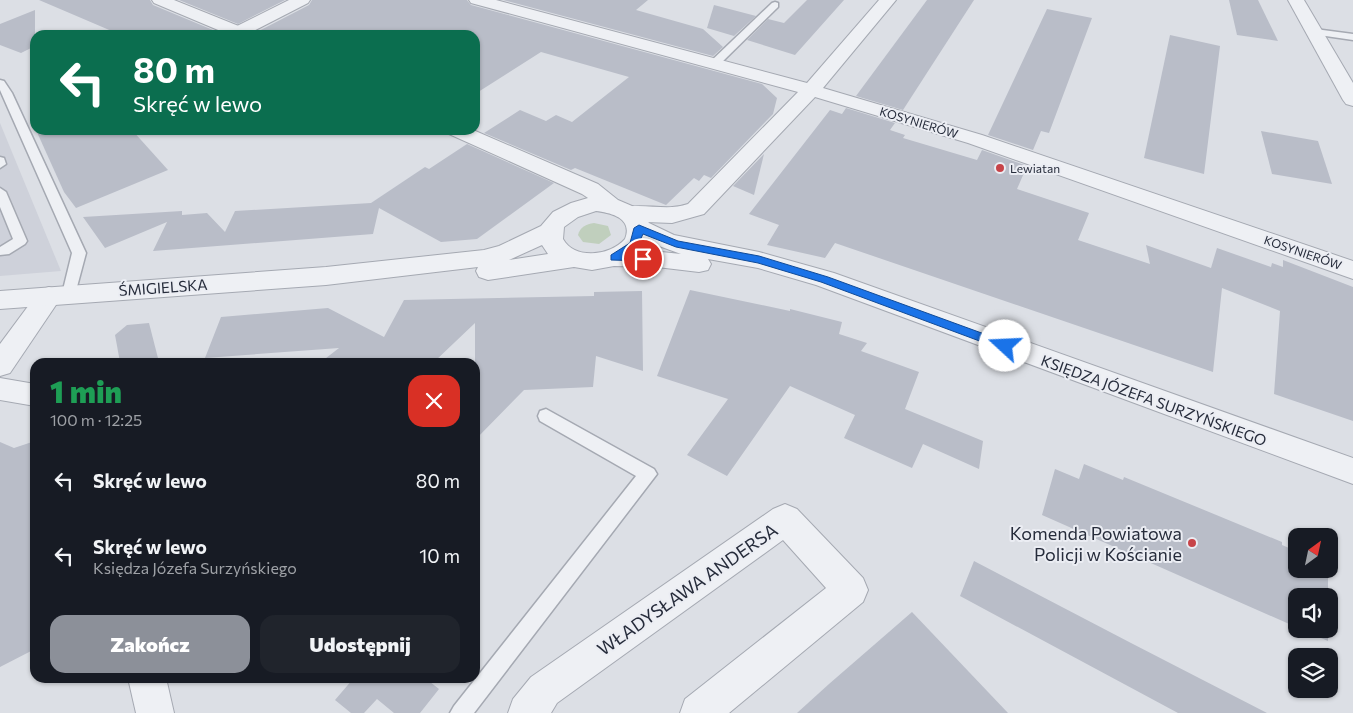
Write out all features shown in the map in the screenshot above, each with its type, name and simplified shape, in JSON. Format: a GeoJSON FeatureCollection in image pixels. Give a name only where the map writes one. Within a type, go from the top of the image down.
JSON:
{"type":"FeatureCollection","features":[{"type":"Feature","properties":{"kind":"street"},"geometry":{"type":"LineString","coordinates":[[160,0],[232,30]]}},
{"type":"Feature","properties":{"kind":"street"},"geometry":{"type":"LineString","coordinates":[[249,30],[302,0]]}},
{"type":"Feature","properties":{"kind":"street","name":"KOSYNIERÓW"},"geometry":{"type":"LineString","coordinates":[[477,0],[812,90],[975,139],[1058,166],[1353,270]]}},
{"type":"Feature","properties":{"kind":"street"},"geometry":{"type":"LineString","coordinates":[[626,215],[638,237],[634,245],[614,258],[602,261],[575,259],[556,248],[552,240],[551,231],[555,223],[562,215],[572,209],[596,204],[626,215],[664,216],[688,213],[696,208],[812,90],[888,0]]}},
{"type":"Feature","properties":{"kind":"street"},"geometry":{"type":"LineString","coordinates":[[1296,0],[1353,100]]}},
{"type":"Feature","properties":{"kind":"street","name":"KSIĘDZA JÓZEFA SURZYŃSKIEGO"},"geometry":{"type":"LineString","coordinates":[[467,135],[590,189],[666,241],[759,260],[825,279],[898,308],[1353,471]]}},
{"type":"Feature","properties":{"kind":"street"},"geometry":{"type":"LineString","coordinates":[[564,179],[572,193],[572,209]]}},
{"type":"Feature","properties":{"kind":"street","name":"ŚMIGIELSKA"},"geometry":{"type":"LineString","coordinates":[[0,300],[326,276],[484,258],[507,252],[551,231]]}},
{"type":"Feature","properties":{"kind":"street","name":"KSIĘDZA JÓZEFA SURZYŃSKIEGO"},"geometry":{"type":"LineString","coordinates":[[614,258],[667,260],[754,273],[898,308]]}},
{"type":"Feature","properties":{"kind":"street","name":"ŚMIGIELSKA"},"geometry":{"type":"LineString","coordinates":[[326,276],[385,276],[483,271],[575,259]]}},
{"type":"Feature","properties":{"kind":"street"},"geometry":{"type":"LineString","coordinates":[[0,366],[59,295]]}},
{"type":"Feature","properties":{"kind":"street"},"geometry":{"type":"LineString","coordinates":[[0,389],[30,394]]}},
{"type":"Feature","properties":{"kind":"street","name":"WŁADYSŁAWA ANDERSA"},"geometry":{"type":"LineString","coordinates":[[527,713],[544,690],[785,519],[851,590],[699,713]]}},
{"type":"Feature","properties":{"kind":"street"},"geometry":{"type":"LineString","coordinates":[[148,683],[155,713]]}},
{"type":"Feature","properties":{"kind":"lane"},"geometry":{"type":"LineString","coordinates":[[714,64],[775,4]]}},
{"type":"Feature","properties":{"kind":"lane"},"geometry":{"type":"LineString","coordinates":[[1315,32],[1353,37]]}},
{"type":"Feature","properties":{"kind":"lane"},"geometry":{"type":"LineString","coordinates":[[0,83],[7,93],[79,253],[59,295]]}},
{"type":"Feature","properties":{"kind":"lane"},"geometry":{"type":"LineString","coordinates":[[0,192],[3,209],[20,241],[4,251],[0,251]]}},
{"type":"Feature","properties":{"kind":"lane"},"geometry":{"type":"LineString","coordinates":[[461,713],[648,474],[546,416]]}},
{"type":"Feature","properties":{"kind":"shaded area"},"geometry":{"type":"Polygon","coordinates":[[[0,123],[61,271],[0,276],[0,123]]]}},
{"type":"Feature","properties":{"kind":"green space"},"geometry":{"type":"Polygon","coordinates":[[[594,223],[608,226],[611,235],[599,244],[583,242],[578,235],[580,230],[586,225],[594,223]]]}},
{"type":"Feature","properties":{"kind":"building"},"geometry":{"type":"Polygon","coordinates":[[[39,0],[150,0],[153,5],[213,30],[109,30],[39,0]]]}},
{"type":"Feature","properties":{"kind":"building"},"geometry":{"type":"Polygon","coordinates":[[[179,0],[285,0],[238,24],[179,0]]]}},
{"type":"Feature","properties":{"kind":"building"},"geometry":{"type":"Polygon","coordinates":[[[312,0],[467,0],[471,5],[762,84],[777,98],[773,114],[711,178],[704,175],[699,181],[694,178],[666,205],[575,168],[571,170],[484,133],[520,110],[546,121],[556,115],[572,122],[629,77],[541,52],[480,91],[480,30],[261,30],[309,5],[312,0]]]}},
{"type":"Feature","properties":{"kind":"building"},"geometry":{"type":"Polygon","coordinates":[[[503,0],[648,0],[636,10],[703,29],[723,47],[713,56],[503,0]]]}},
{"type":"Feature","properties":{"kind":"building"},"geometry":{"type":"Polygon","coordinates":[[[807,0],[844,0],[795,55],[747,40],[768,19],[784,23],[807,0]]]}},
{"type":"Feature","properties":{"kind":"building"},"geometry":{"type":"Polygon","coordinates":[[[927,0],[974,0],[903,110],[856,96],[927,0]]]}},
{"type":"Feature","properties":{"kind":"building"},"geometry":{"type":"Polygon","coordinates":[[[1229,0],[1258,0],[1278,41],[1237,35],[1229,0]]]}},
{"type":"Feature","properties":{"kind":"building"},"geometry":{"type":"Polygon","coordinates":[[[714,5],[756,16],[734,36],[707,28],[714,5]]]}},
{"type":"Feature","properties":{"kind":"building"},"geometry":{"type":"Polygon","coordinates":[[[1047,9],[1092,18],[1049,133],[1041,131],[1033,150],[988,135],[1047,9]]]}},
{"type":"Feature","properties":{"kind":"building"},"geometry":{"type":"Polygon","coordinates":[[[35,10],[35,30],[30,30],[30,48],[21,53],[0,45],[0,24],[35,10]]]}},
{"type":"Feature","properties":{"kind":"building"},"geometry":{"type":"Polygon","coordinates":[[[1170,35],[1220,46],[1204,174],[1144,158],[1170,35]]]}},
{"type":"Feature","properties":{"kind":"building"},"geometry":{"type":"Polygon","coordinates":[[[846,108],[895,123],[890,130],[905,135],[903,138],[977,160],[982,150],[1027,166],[1017,189],[1089,213],[1078,240],[1150,264],[1146,245],[1211,268],[1217,248],[1271,267],[1272,263],[1283,267],[1283,260],[1353,287],[1353,421],[1274,394],[1280,311],[1222,288],[1213,372],[835,243],[825,258],[767,245],[779,225],[749,214],[830,110],[842,114],[846,108]]]}},
{"type":"Feature","properties":{"kind":"building"},"geometry":{"type":"Polygon","coordinates":[[[1261,131],[1318,141],[1332,184],[1272,174],[1261,131]]]}},
{"type":"Feature","properties":{"kind":"building"},"geometry":{"type":"Polygon","coordinates":[[[38,135],[136,135],[168,170],[76,208],[64,192],[38,135]]]}},
{"type":"Feature","properties":{"kind":"building"},"geometry":{"type":"Polygon","coordinates":[[[467,144],[554,183],[477,239],[441,242],[379,208],[373,234],[153,251],[167,222],[105,248],[83,217],[182,211],[182,215],[207,213],[225,232],[235,211],[371,203],[425,167],[429,169],[467,144]]]}},
{"type":"Feature","properties":{"kind":"building"},"geometry":{"type":"Polygon","coordinates":[[[764,154],[754,195],[733,186],[764,154]]]}},
{"type":"Feature","properties":{"kind":"building"},"geometry":{"type":"Polygon","coordinates":[[[690,290],[790,311],[790,309],[842,322],[839,334],[867,343],[861,351],[919,372],[905,409],[983,441],[979,469],[923,444],[912,468],[844,438],[855,415],[790,386],[727,476],[687,455],[728,399],[657,376],[690,290]]]}},
{"type":"Feature","properties":{"kind":"building"},"geometry":{"type":"Polygon","coordinates":[[[642,291],[643,371],[596,356],[593,387],[524,390],[480,435],[480,358],[475,358],[475,323],[438,358],[326,358],[339,348],[205,358],[221,317],[328,308],[384,337],[404,300],[594,296],[594,292],[642,291]]]}},
{"type":"Feature","properties":{"kind":"building"},"geometry":{"type":"Polygon","coordinates":[[[149,323],[158,358],[119,358],[115,335],[127,325],[149,323]]]}},
{"type":"Feature","properties":{"kind":"building"},"geometry":{"type":"Polygon","coordinates":[[[0,442],[14,448],[30,443],[30,652],[0,667],[0,442]]]}},
{"type":"Feature","properties":{"kind":"building"},"geometry":{"type":"Polygon","coordinates":[[[1084,464],[1123,480],[1124,477],[1282,542],[1282,545],[1288,548],[1288,578],[1328,578],[1328,588],[1288,588],[1288,623],[1042,515],[1055,469],[1079,479],[1084,464]]]}},
{"type":"Feature","properties":{"kind":"building"},"geometry":{"type":"Polygon","coordinates":[[[974,561],[1267,713],[1178,713],[960,596],[974,561]]]}},
{"type":"Feature","properties":{"kind":"building"},"geometry":{"type":"Polygon","coordinates":[[[912,612],[1008,713],[797,713],[829,684],[912,612]]]}},
{"type":"Feature","properties":{"kind":"building"},"geometry":{"type":"Polygon","coordinates":[[[350,683],[431,683],[439,689],[420,713],[394,713],[377,699],[364,713],[351,713],[335,700],[350,683]]]}},
{"type":"Feature","properties":{"kind":"place","name":"Lewiatan"},"geometry":{"type":"Point","coordinates":[1000,168]}},
{"type":"Feature","properties":{"kind":"place","name":"Komenda Powiatowa Policji w Kościanie"},"geometry":{"type":"Point","coordinates":[1192,543]}},
{"type":"Feature","properties":{"kind":"route"},"geometry":{"type":"LineString","coordinates":[[643,259],[614,258],[626,252],[634,245],[638,237],[639,228],[676,244],[759,260],[825,279],[898,308],[1005,346]]}}]}
